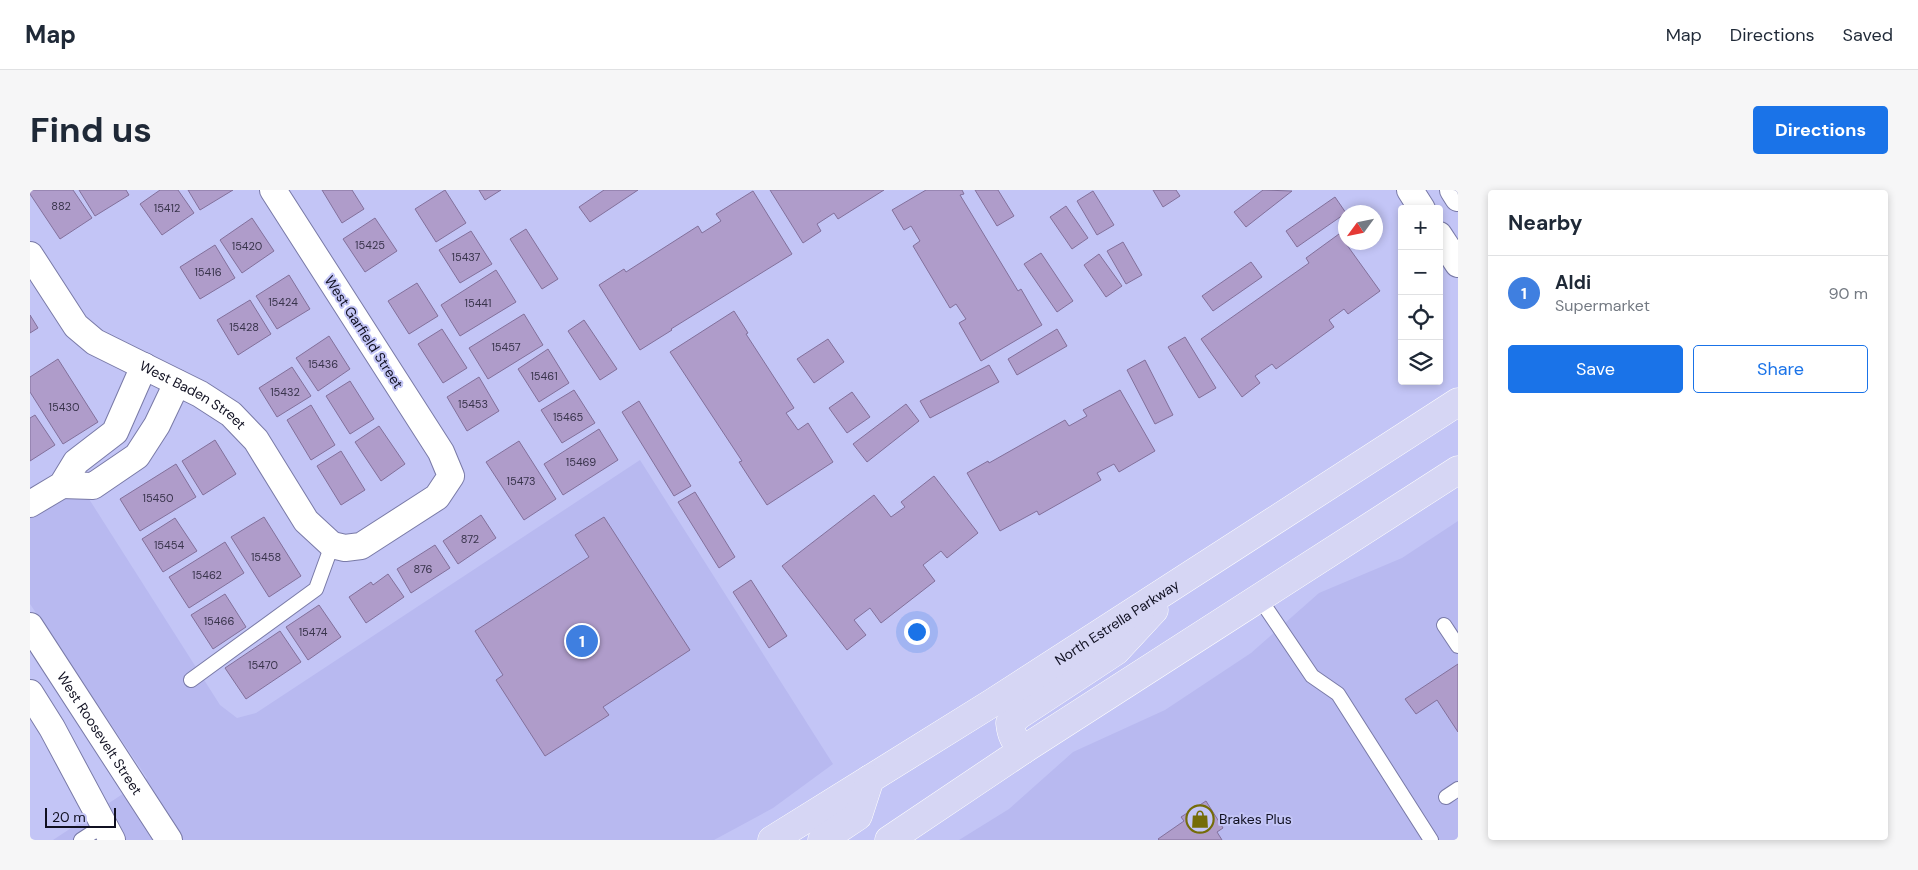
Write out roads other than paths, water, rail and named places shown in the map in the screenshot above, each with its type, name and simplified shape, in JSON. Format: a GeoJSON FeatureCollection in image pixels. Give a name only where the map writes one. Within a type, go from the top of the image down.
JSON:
{"type":"FeatureCollection","features":[{"type":"Feature","properties":{"kind":"main road","name":"North Estrella Parkway"},"geometry":{"type":"LineString","coordinates":[[772,840],[992,703],[1458,402]]}},
{"type":"Feature","properties":{"kind":"main road"},"geometry":{"type":"LineString","coordinates":[[889,840],[1023,750],[1458,470]]}},
{"type":"Feature","properties":{"kind":"main road"},"geometry":{"type":"LineString","coordinates":[[1023,750],[1015,741],[1010,731],[1010,723],[1019,715],[1116,651],[1181,580]]}},
{"type":"Feature","properties":{"kind":"main road"},"geometry":{"type":"LineString","coordinates":[[822,840],[858,816],[870,778]]}},
{"type":"Feature","properties":{"kind":"street","name":"West Garfield Street"},"geometry":{"type":"LineString","coordinates":[[273,190],[441,452],[452,476],[437,497],[361,546],[338,546]]}},
{"type":"Feature","properties":{"kind":"street"},"geometry":{"type":"LineString","coordinates":[[1410,190],[1419,205]]}},
{"type":"Feature","properties":{"kind":"street"},"geometry":{"type":"LineString","coordinates":[[1453,190],[1458,198]]}},
{"type":"Feature","properties":{"kind":"street"},"geometry":{"type":"LineString","coordinates":[[1443,241],[1458,264]]}},
{"type":"Feature","properties":{"kind":"street","name":"West Baden Street"},"geometry":{"type":"LineString","coordinates":[[30,255],[76,326],[95,342],[200,394],[231,414],[256,440],[306,521],[338,546]]}},
{"type":"Feature","properties":{"kind":"street"},"geometry":{"type":"LineString","coordinates":[[30,504],[62,484],[76,462],[115,432],[144,366]]}},
{"type":"Feature","properties":{"kind":"street"},"geometry":{"type":"LineString","coordinates":[[62,484],[93,486],[136,456],[145,444],[177,383]]}},
{"type":"Feature","properties":{"kind":"street"},"geometry":{"type":"LineString","coordinates":[[117,427],[145,444]]}},
{"type":"Feature","properties":{"kind":"street","name":"West Roosevelt Street"},"geometry":{"type":"LineString","coordinates":[[30,626],[169,840]]}},
{"type":"Feature","properties":{"kind":"street"},"geometry":{"type":"LineString","coordinates":[[30,693],[52,728],[108,833]]}},
{"type":"Feature","properties":{"kind":"lane"},"geometry":{"type":"LineString","coordinates":[[191,680],[316,589],[338,546]]}},
{"type":"Feature","properties":{"kind":"lane"},"geometry":{"type":"LineString","coordinates":[[1260,598],[1312,676],[1338,694],[1431,840]]}},
{"type":"Feature","properties":{"kind":"lane"},"geometry":{"type":"LineString","coordinates":[[1444,625],[1458,646]]}},
{"type":"Feature","properties":{"kind":"lane"},"geometry":{"type":"LineString","coordinates":[[1446,797],[1458,790]]}},
{"type":"Feature","properties":{"kind":"lane"},"geometry":{"type":"LineString","coordinates":[[81,840],[108,833]]}},
{"type":"Feature","properties":{"kind":"place","name":"Aldi"},"geometry":{"type":"Point","coordinates":[582,641]}},
{"type":"Feature","properties":{"kind":"place","name":"Brakes Plus"},"geometry":{"type":"Point","coordinates":[1200,819]}}]}
